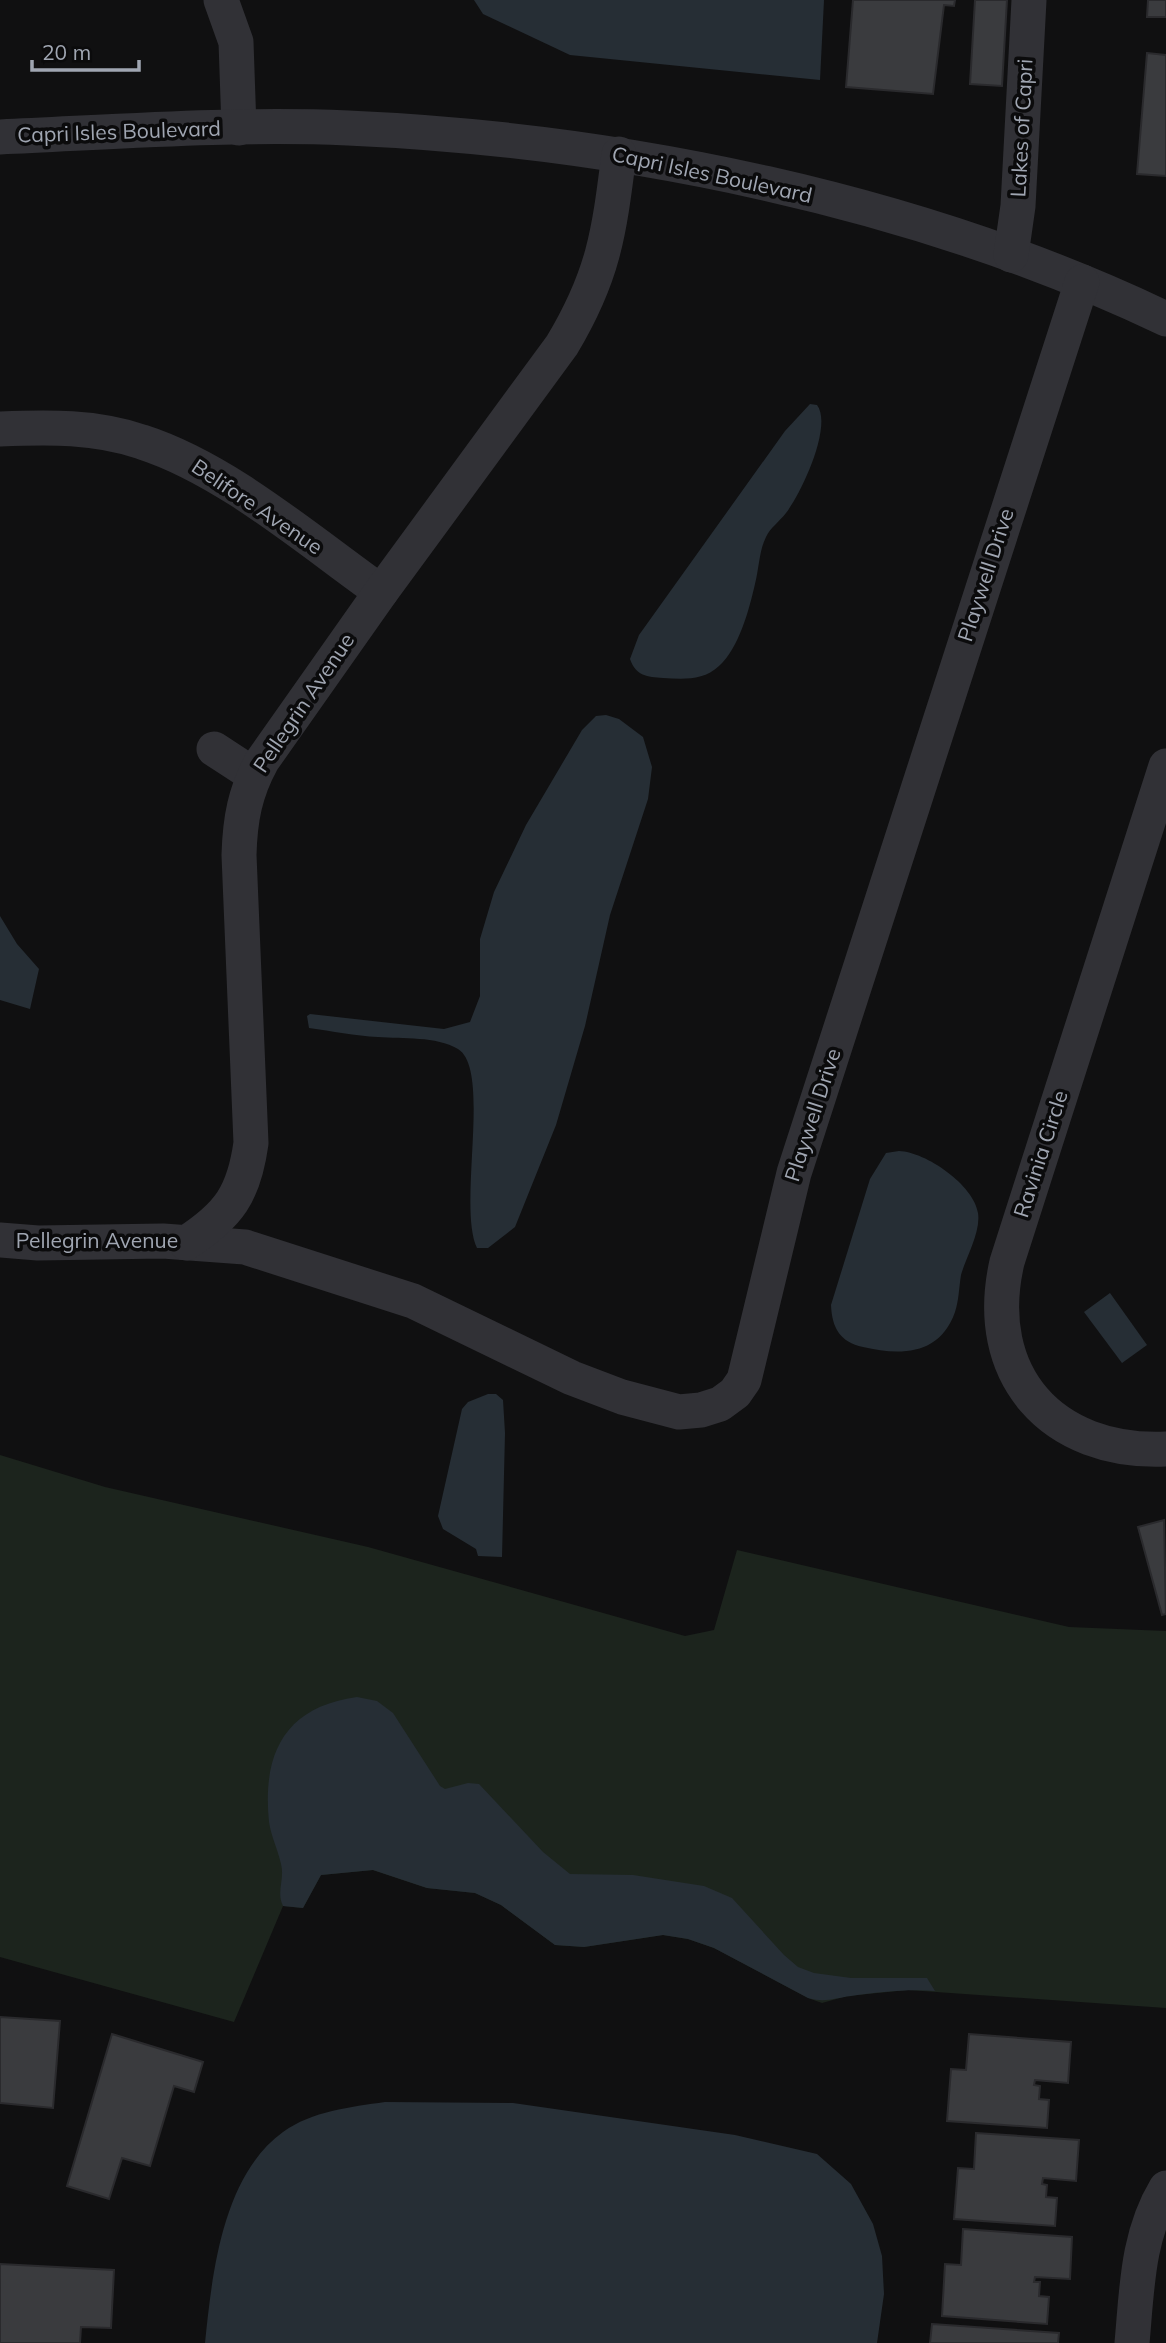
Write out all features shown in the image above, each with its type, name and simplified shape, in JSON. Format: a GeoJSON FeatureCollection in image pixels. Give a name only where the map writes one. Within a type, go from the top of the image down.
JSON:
{"type":"FeatureCollection","features":[{"type":"Feature","properties":{"kind":"street","name":"Capri Isles Boulevard"},"geometry":{"type":"LineString","coordinates":[[221,0],[236,42],[239,128]]}},
{"type":"Feature","properties":{"kind":"street","name":"Lakes of Capri"},"geometry":{"type":"LineString","coordinates":[[1010,255],[1018,206],[1029,0]]}},
{"type":"Feature","properties":{"kind":"street","name":"Capri Isles Boulevard"},"geometry":{"type":"LineString","coordinates":[[0,137],[239,128],[345,128],[428,133],[620,154],[715,172],[812,196],[1010,255],[1082,282],[1166,320]]}},
{"type":"Feature","properties":{"kind":"street","name":"Pellegrin Avenue"},"geometry":{"type":"LineString","coordinates":[[0,1240],[38,1243],[186,1242],[215,1224],[232,1206],[248,1161],[251,1143],[240,827],[243,804],[254,775],[381,592],[562,345],[582,312],[606,248],[620,154]]}},
{"type":"Feature","properties":{"kind":"street","name":"Playwell Drive"},"geometry":{"type":"LineString","coordinates":[[186,1242],[245,1247],[364,1283],[413,1301],[572,1378],[654,1408],[679,1412],[701,1410],[720,1404],[735,1393],[748,1365],[771,1258],[794,1172],[1082,282]]}},
{"type":"Feature","properties":{"kind":"street","name":"Belifore Avenue"},"geometry":{"type":"LineString","coordinates":[[0,429],[67,427],[141,441],[173,453],[226,483],[381,592]]}},
{"type":"Feature","properties":{"kind":"street"},"geometry":{"type":"LineString","coordinates":[[214,749],[254,775]]}},
{"type":"Feature","properties":{"kind":"street","name":"Ravinia Circle"},"geometry":{"type":"LineString","coordinates":[[1166,766],[1007,1262],[1000,1306],[1001,1329],[1012,1366],[1043,1410],[1060,1425],[1097,1443],[1129,1449],[1166,1449]]}},
{"type":"Feature","properties":{"kind":"street"},"geometry":{"type":"LineString","coordinates":[[1132,2343],[1141,2255],[1151,2217],[1166,2188]]}},
{"type":"Feature","properties":{"kind":"shaded area"},"geometry":{"type":"Polygon","coordinates":[[[474,0],[824,0],[820,80],[570,55],[483,14],[474,0]]]}},
{"type":"Feature","properties":{"kind":"shaded area"},"geometry":{"type":"Polygon","coordinates":[[[810,404],[817,405],[821,415],[821,428],[813,460],[792,504],[764,542],[750,605],[732,649],[719,666],[700,677],[657,678],[639,672],[630,659],[639,635],[785,431],[810,404]]]}},
{"type":"Feature","properties":{"kind":"shaded area"},"geometry":{"type":"Polygon","coordinates":[[[606,715],[619,719],[643,737],[652,767],[648,799],[610,915],[585,1026],[556,1125],[515,1227],[488,1248],[477,1248],[470,1202],[474,1110],[468,1062],[458,1049],[440,1042],[361,1036],[309,1028],[307,1016],[310,1014],[444,1029],[470,1022],[480,996],[480,939],[494,892],[526,825],[582,730],[596,716],[606,715]]]}},
{"type":"Feature","properties":{"kind":"shaded area"},"geometry":{"type":"Polygon","coordinates":[[[0,916],[17,944],[39,969],[30,1009],[0,1000],[0,916]]]}},
{"type":"Feature","properties":{"kind":"shaded area"},"geometry":{"type":"Polygon","coordinates":[[[899,1151],[922,1157],[958,1181],[975,1202],[978,1220],[961,1275],[955,1312],[940,1337],[918,1349],[877,1350],[855,1345],[843,1338],[833,1321],[831,1305],[870,1179],[886,1153],[899,1151]]]}},
{"type":"Feature","properties":{"kind":"shaded area"},"geometry":{"type":"Polygon","coordinates":[[[1110,1293],[1147,1345],[1122,1363],[1084,1312],[1110,1293]]]}},
{"type":"Feature","properties":{"kind":"shaded area"},"geometry":{"type":"Polygon","coordinates":[[[488,1394],[496,1394],[503,1400],[505,1433],[502,1557],[478,1556],[476,1549],[443,1529],[438,1516],[462,1409],[468,1402],[488,1394]]]}},
{"type":"Feature","properties":{"kind":"shaded area"},"geometry":{"type":"Polygon","coordinates":[[[0,1455],[105,1487],[368,1547],[685,1636],[714,1630],[737,1550],[1069,1627],[1166,1631],[1166,2008],[908,1990],[847,1996],[822,2003],[714,1948],[688,1939],[663,1935],[584,1947],[555,1945],[501,1905],[475,1893],[427,1888],[373,1870],[321,1875],[303,1908],[283,1906],[234,2022],[0,1957],[0,1455]]]}},
{"type":"Feature","properties":{"kind":"shaded area"},"geometry":{"type":"Polygon","coordinates":[[[357,1697],[377,1701],[393,1713],[440,1786],[445,1789],[468,1783],[479,1784],[543,1852],[570,1874],[633,1875],[704,1886],[732,1898],[798,1967],[814,1973],[851,1978],[927,1978],[935,1991],[893,1991],[830,2000],[808,1998],[714,1948],[688,1939],[663,1935],[584,1947],[555,1945],[501,1905],[475,1893],[427,1888],[373,1870],[321,1875],[303,1908],[283,1906],[280,1896],[282,1870],[269,1822],[268,1797],[275,1755],[283,1737],[312,1711],[332,1702],[357,1697]]]}},
{"type":"Feature","properties":{"kind":"shaded area"},"geometry":{"type":"Polygon","coordinates":[[[385,2102],[513,2103],[735,2135],[817,2154],[851,2184],[873,2224],[882,2256],[884,2294],[877,2343],[205,2343],[224,2228],[233,2200],[262,2151],[283,2132],[306,2119],[332,2111],[385,2102]]]}},
{"type":"Feature","properties":{"kind":"building"},"geometry":{"type":"Polygon","coordinates":[[[853,0],[955,0],[954,6],[944,5],[933,94],[846,87],[853,0]]]}},
{"type":"Feature","properties":{"kind":"building"},"geometry":{"type":"Polygon","coordinates":[[[975,0],[1007,0],[1002,86],[970,84],[975,0]]]}},
{"type":"Feature","properties":{"kind":"building"},"geometry":{"type":"Polygon","coordinates":[[[1148,0],[1166,0],[1166,17],[1147,17],[1148,0]]]}},
{"type":"Feature","properties":{"kind":"building"},"geometry":{"type":"Polygon","coordinates":[[[1147,53],[1166,55],[1166,176],[1137,174],[1147,53]]]}},
{"type":"Feature","properties":{"kind":"building"},"geometry":{"type":"Polygon","coordinates":[[[1164,1520],[1166,1614],[1162,1615],[1138,1527],[1164,1520]]]}},
{"type":"Feature","properties":{"kind":"building"},"geometry":{"type":"Polygon","coordinates":[[[0,2017],[60,2021],[53,2108],[0,2103],[0,2017]]]}},
{"type":"Feature","properties":{"kind":"building"},"geometry":{"type":"Polygon","coordinates":[[[112,2034],[203,2062],[194,2092],[174,2086],[150,2166],[122,2158],[109,2199],[67,2186],[112,2034]]]}},
{"type":"Feature","properties":{"kind":"building"},"geometry":{"type":"Polygon","coordinates":[[[969,2034],[1071,2042],[1068,2083],[1035,2080],[1034,2085],[1040,2086],[1039,2099],[1049,2100],[1047,2128],[947,2121],[951,2069],[966,2070],[969,2034]]]}},
{"type":"Feature","properties":{"kind":"building"},"geometry":{"type":"Polygon","coordinates":[[[976,2133],[1079,2140],[1076,2181],[1043,2178],[1042,2184],[1047,2185],[1046,2197],[1057,2198],[1055,2226],[954,2219],[958,2168],[974,2169],[976,2133]]]}},
{"type":"Feature","properties":{"kind":"building"},"geometry":{"type":"Polygon","coordinates":[[[963,2229],[1072,2237],[1070,2279],[1035,2277],[1034,2282],[1040,2282],[1039,2296],[1049,2297],[1047,2324],[942,2316],[945,2264],[961,2265],[963,2229]]]}},
{"type":"Feature","properties":{"kind":"building"},"geometry":{"type":"Polygon","coordinates":[[[0,2264],[114,2270],[111,2328],[81,2327],[80,2343],[0,2343],[0,2264]]]}},
{"type":"Feature","properties":{"kind":"building"},"geometry":{"type":"Polygon","coordinates":[[[932,2324],[1059,2333],[1058,2343],[930,2343],[932,2324]]]}}]}
